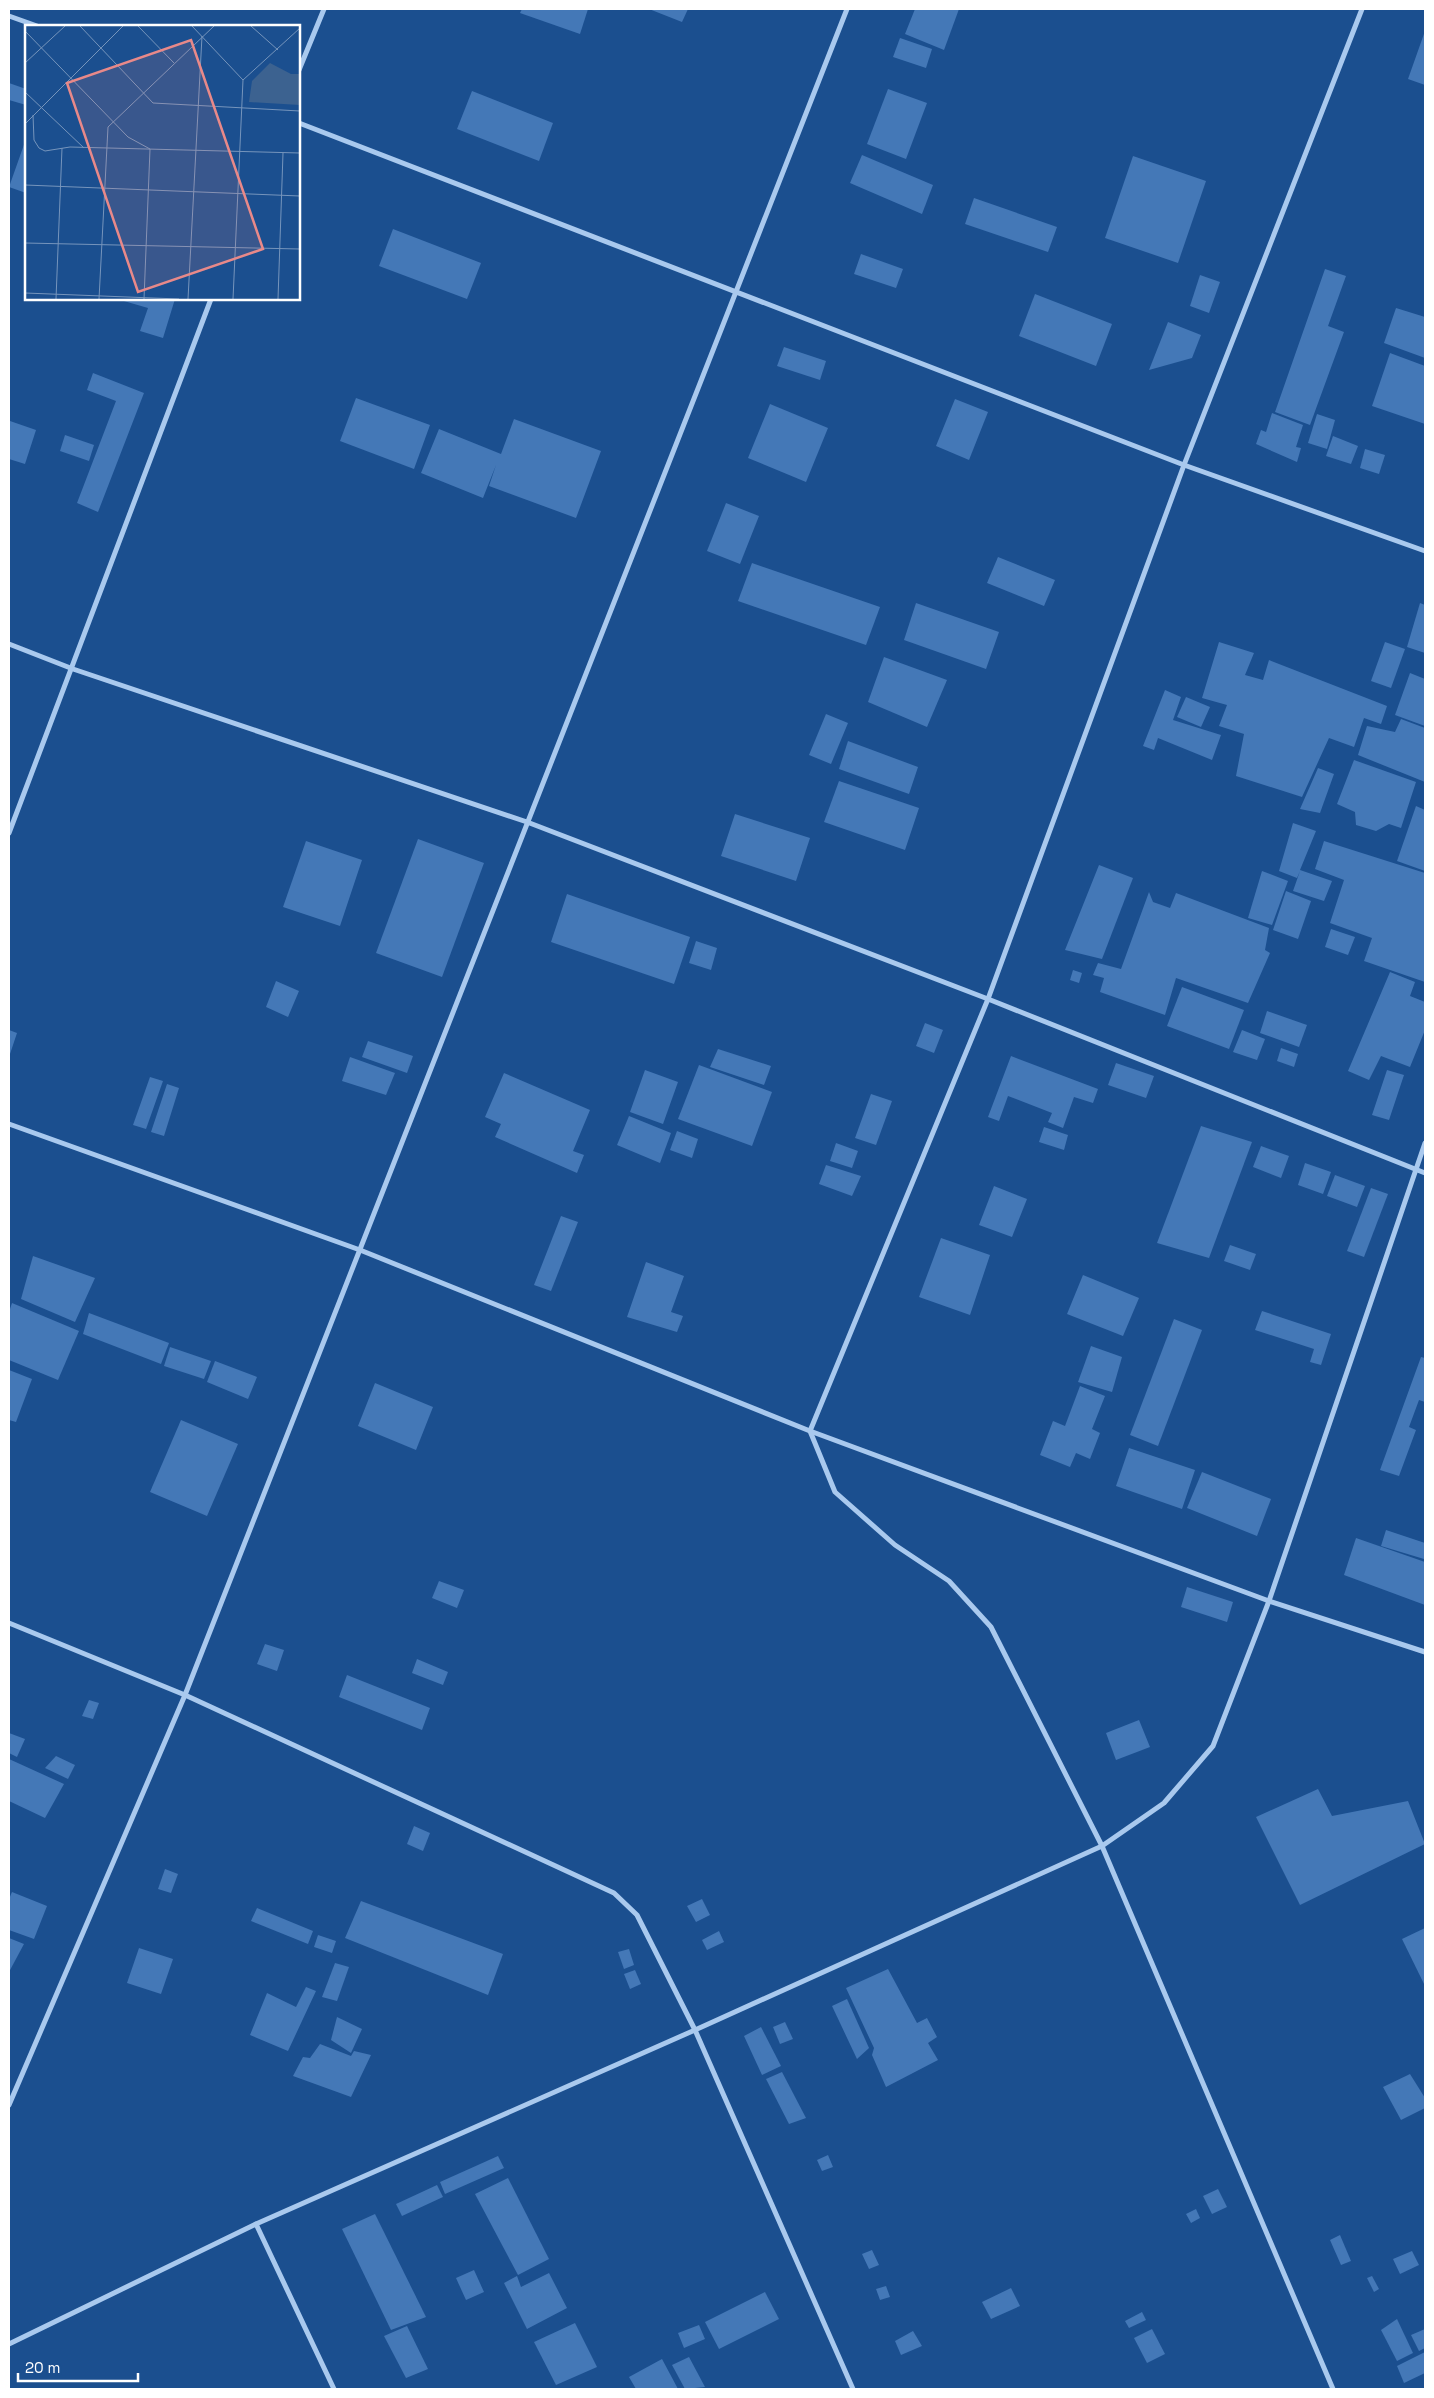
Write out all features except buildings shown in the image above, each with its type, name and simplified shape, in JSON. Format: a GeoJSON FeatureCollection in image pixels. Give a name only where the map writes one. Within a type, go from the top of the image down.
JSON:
{"type":"FeatureCollection","features":[{"type":"Feature","properties":{"kind":"street"},"geometry":{"type":"LineString","coordinates":[[300,68],[324,9]]}},
{"type":"Feature","properties":{"kind":"street"},"geometry":{"type":"LineString","coordinates":[[9,2105],[185,1695],[846,9]]}},
{"type":"Feature","properties":{"kind":"street"},"geometry":{"type":"LineString","coordinates":[[1333,2389],[1102,1846],[991,1627],[949,1581],[896,1545],[835,1492],[810,1431],[988,999],[1184,465],[1362,9]]}},
{"type":"Feature","properties":{"kind":"street"},"geometry":{"type":"LineString","coordinates":[[9,16],[34,25]]}},
{"type":"Feature","properties":{"kind":"street"},"geometry":{"type":"LineString","coordinates":[[300,123],[1184,465],[1425,551]]}},
{"type":"Feature","properties":{"kind":"street"},"geometry":{"type":"LineString","coordinates":[[9,833],[73,669],[212,300]]}},
{"type":"Feature","properties":{"kind":"street"},"geometry":{"type":"LineString","coordinates":[[9,644],[73,669],[527,822],[988,999],[1425,1174]]}},
{"type":"Feature","properties":{"kind":"street"},"geometry":{"type":"LineString","coordinates":[[9,1124],[360,1250],[810,1431],[1269,1601],[1425,1652]]}},
{"type":"Feature","properties":{"kind":"street"},"geometry":{"type":"LineString","coordinates":[[9,2344],[256,2224],[696,2030],[1102,1846],[1164,1803],[1213,1746],[1269,1601],[1414,1169],[1425,1143]]}},
{"type":"Feature","properties":{"kind":"street"},"geometry":{"type":"LineString","coordinates":[[9,1623],[185,1695],[614,1893],[637,1915],[696,2030],[853,2389]]}},
{"type":"Feature","properties":{"kind":"street"},"geometry":{"type":"LineString","coordinates":[[256,2224],[334,2389]]}}]}
